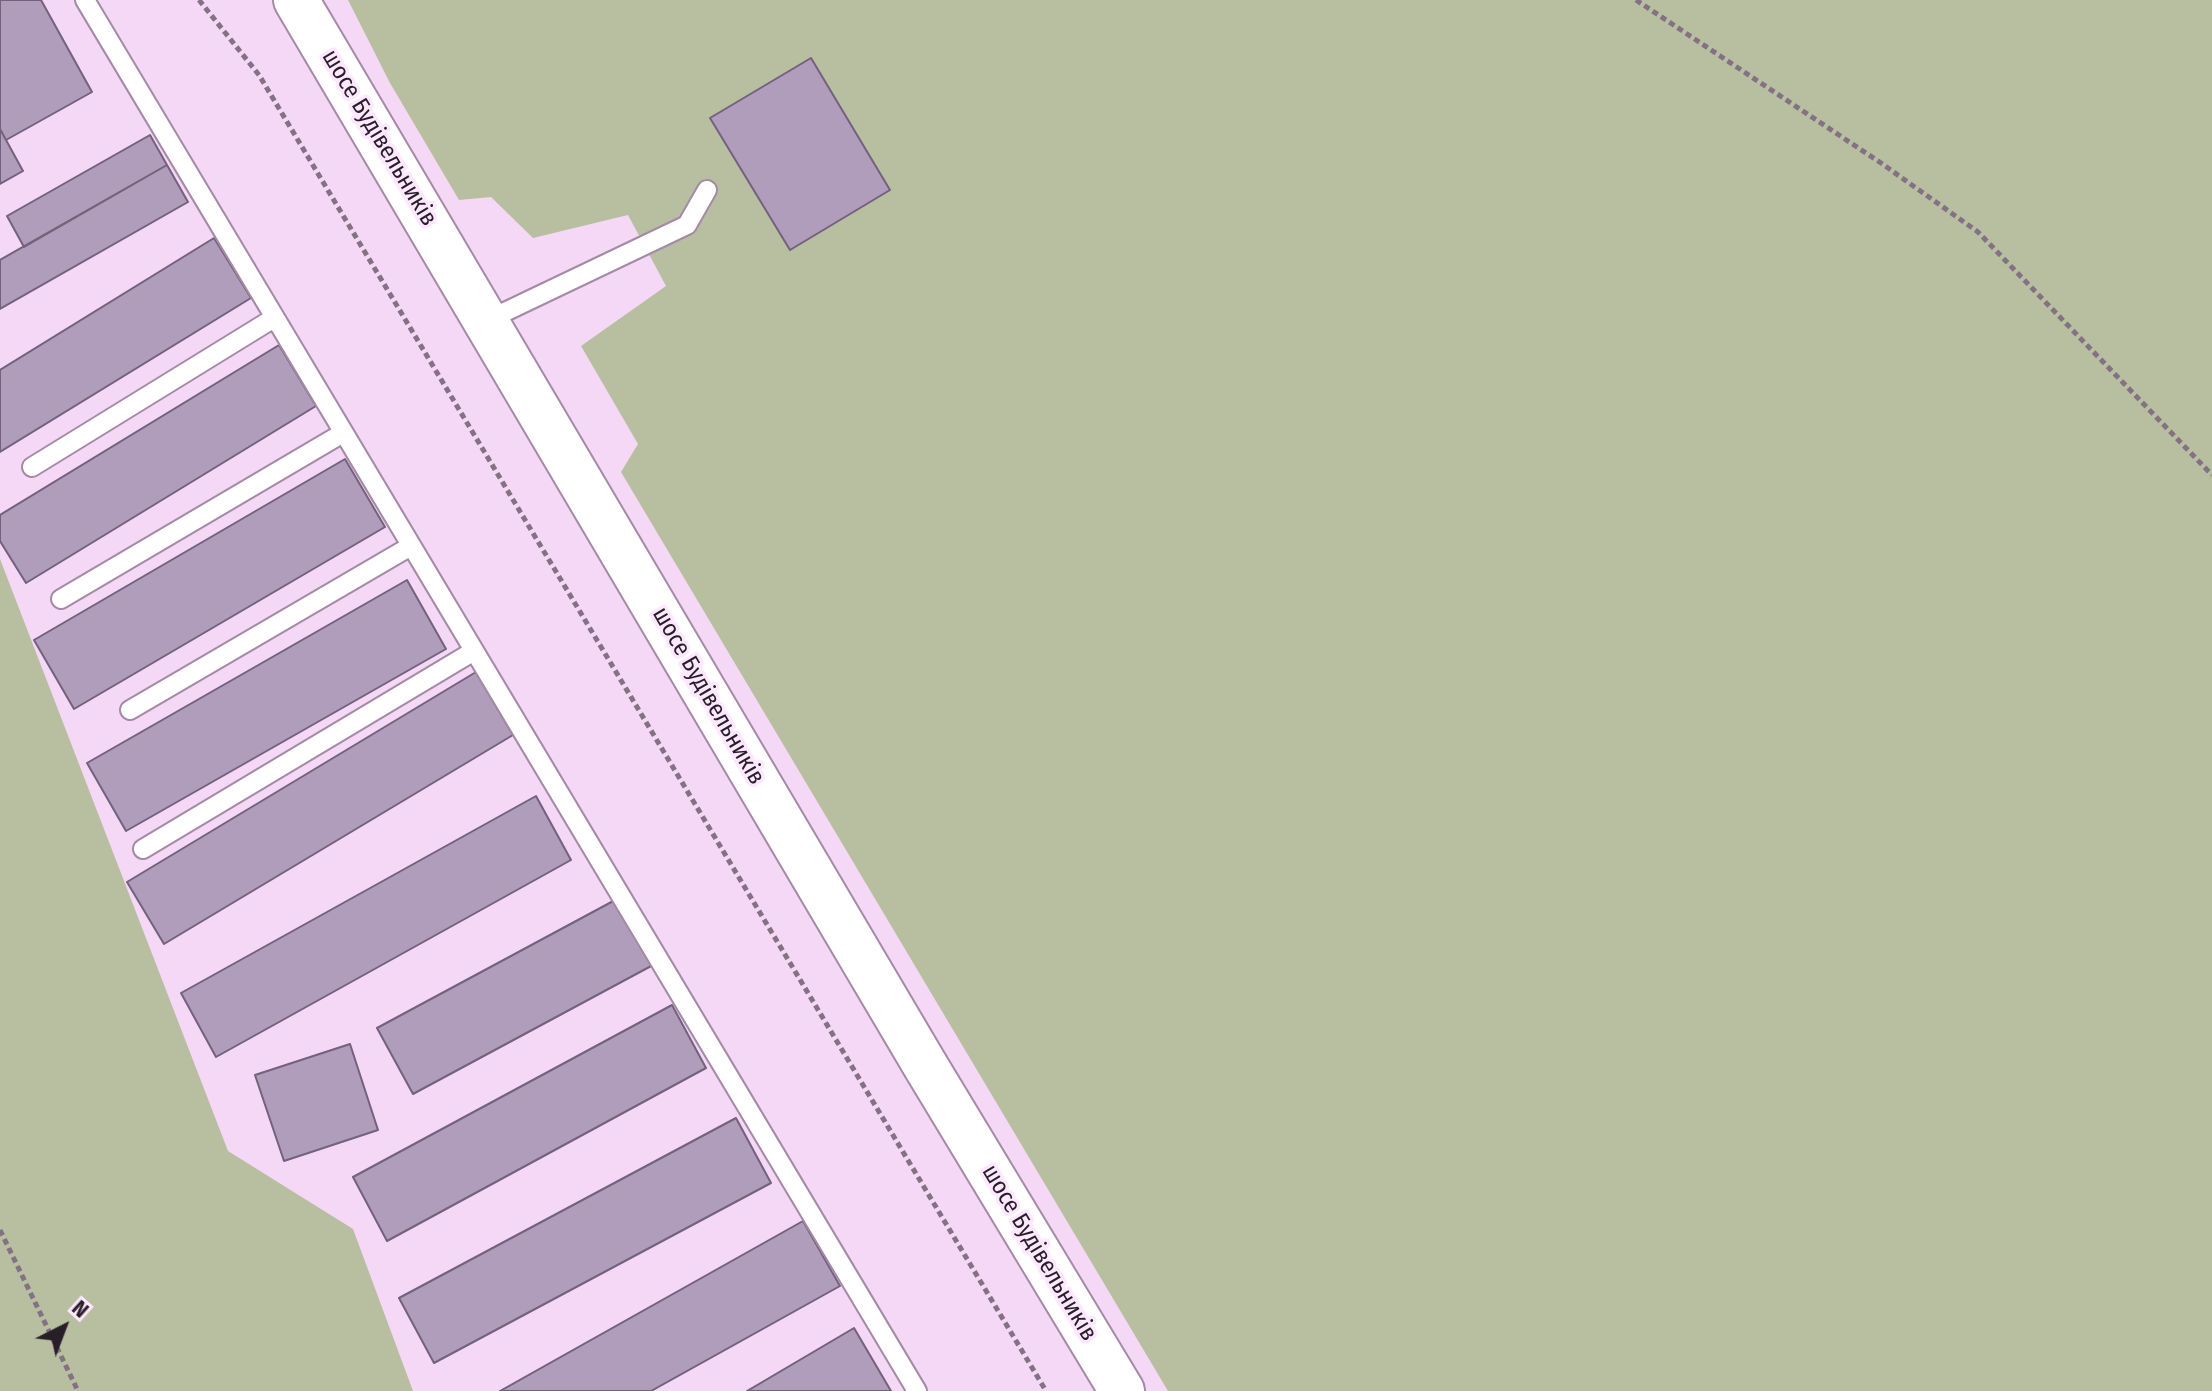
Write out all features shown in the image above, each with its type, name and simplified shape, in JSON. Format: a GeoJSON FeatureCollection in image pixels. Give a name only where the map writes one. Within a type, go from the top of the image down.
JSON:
{"type":"FeatureCollection","features":[{"type":"Feature","properties":{"kind":"main road","name":"шосе Будівельників"},"geometry":{"type":"LineString","coordinates":[[296,0],[488,320],[917,1051],[1122,1391]]}},
{"type":"Feature","properties":{"kind":"lane"},"geometry":{"type":"LineString","coordinates":[[85,0],[917,1391]]}},
{"type":"Feature","properties":{"kind":"lane"},"geometry":{"type":"LineString","coordinates":[[488,320],[687,225],[707,190]]}},
{"type":"Feature","properties":{"kind":"lane"},"geometry":{"type":"LineString","coordinates":[[32,467],[274,318]]}},
{"type":"Feature","properties":{"kind":"lane"},"geometry":{"type":"LineString","coordinates":[[61,599],[343,433]]}},
{"type":"Feature","properties":{"kind":"lane"},"geometry":{"type":"LineString","coordinates":[[130,710],[411,546]]}},
{"type":"Feature","properties":{"kind":"lane"},"geometry":{"type":"LineString","coordinates":[[143,849],[474,651]]}},
{"type":"Feature","properties":{"kind":"path"},"geometry":{"type":"LineString","coordinates":[[199,0],[259,75],[1046,1391]]}},
{"type":"Feature","properties":{"kind":"path"},"geometry":{"type":"LineString","coordinates":[[1636,0],[1881,163],[1978,232],[2212,475]]}},
{"type":"Feature","properties":{"kind":"path"},"geometry":{"type":"LineString","coordinates":[[0,1230],[78,1391]]}},
{"type":"Feature","properties":{"kind":"green space"},"geometry":{"type":"Polygon","coordinates":[[[348,0],[2212,0],[2212,1391],[1168,1391],[621,472],[638,444],[581,346],[666,286],[628,215],[533,238],[491,197],[459,200],[390,83],[348,0]]]}},
{"type":"Feature","properties":{"kind":"green space"},"geometry":{"type":"Polygon","coordinates":[[[0,559],[228,1151],[353,1229],[413,1391],[0,1391],[0,559]]]}},
{"type":"Feature","properties":{"kind":"building"},"geometry":{"type":"Polygon","coordinates":[[[0,0],[41,0],[92,92],[6,140],[0,129],[0,0]]]}},
{"type":"Feature","properties":{"kind":"building"},"geometry":{"type":"Polygon","coordinates":[[[811,58],[890,190],[790,250],[710,118],[811,58]]]}},
{"type":"Feature","properties":{"kind":"building"},"geometry":{"type":"Polygon","coordinates":[[[0,129],[23,171],[0,184],[0,129]]]}},
{"type":"Feature","properties":{"kind":"building"},"geometry":{"type":"Polygon","coordinates":[[[150,135],[167,165],[24,247],[7,216],[150,135]]]}},
{"type":"Feature","properties":{"kind":"building"},"geometry":{"type":"Polygon","coordinates":[[[167,165],[188,202],[0,309],[0,260],[167,165]]]}},
{"type":"Feature","properties":{"kind":"building"},"geometry":{"type":"Polygon","coordinates":[[[214,238],[251,298],[0,452],[0,370],[214,238]]]}},
{"type":"Feature","properties":{"kind":"building"},"geometry":{"type":"Polygon","coordinates":[[[279,345],[316,406],[26,583],[0,541],[0,515],[279,345]]]}},
{"type":"Feature","properties":{"kind":"building"},"geometry":{"type":"Polygon","coordinates":[[[345,459],[385,527],[74,709],[34,640],[345,459]]]}},
{"type":"Feature","properties":{"kind":"building"},"geometry":{"type":"Polygon","coordinates":[[[407,580],[446,649],[126,831],[87,763],[407,580]]]}},
{"type":"Feature","properties":{"kind":"building"},"geometry":{"type":"Polygon","coordinates":[[[476,672],[513,735],[164,944],[127,882],[476,672]]]}},
{"type":"Feature","properties":{"kind":"building"},"geometry":{"type":"Polygon","coordinates":[[[536,796],[571,860],[216,1057],[181,993],[536,796]]]}},
{"type":"Feature","properties":{"kind":"building"},"geometry":{"type":"Polygon","coordinates":[[[617,899],[653,965],[413,1094],[377,1028],[617,899]]]}},
{"type":"Feature","properties":{"kind":"building"},"geometry":{"type":"Polygon","coordinates":[[[672,1005],[706,1068],[387,1241],[353,1177],[672,1005]]]}},
{"type":"Feature","properties":{"kind":"building"},"geometry":{"type":"Polygon","coordinates":[[[350,1044],[378,1130],[284,1161],[255,1075],[350,1044]]]}},
{"type":"Feature","properties":{"kind":"building"},"geometry":{"type":"Polygon","coordinates":[[[736,1118],[771,1183],[434,1363],[399,1298],[736,1118]]]}},
{"type":"Feature","properties":{"kind":"building"},"geometry":{"type":"Polygon","coordinates":[[[803,1221],[840,1286],[651,1391],[500,1391],[803,1221]]]}},
{"type":"Feature","properties":{"kind":"building"},"geometry":{"type":"Polygon","coordinates":[[[854,1328],[891,1391],[747,1391],[854,1328]]]}}]}
